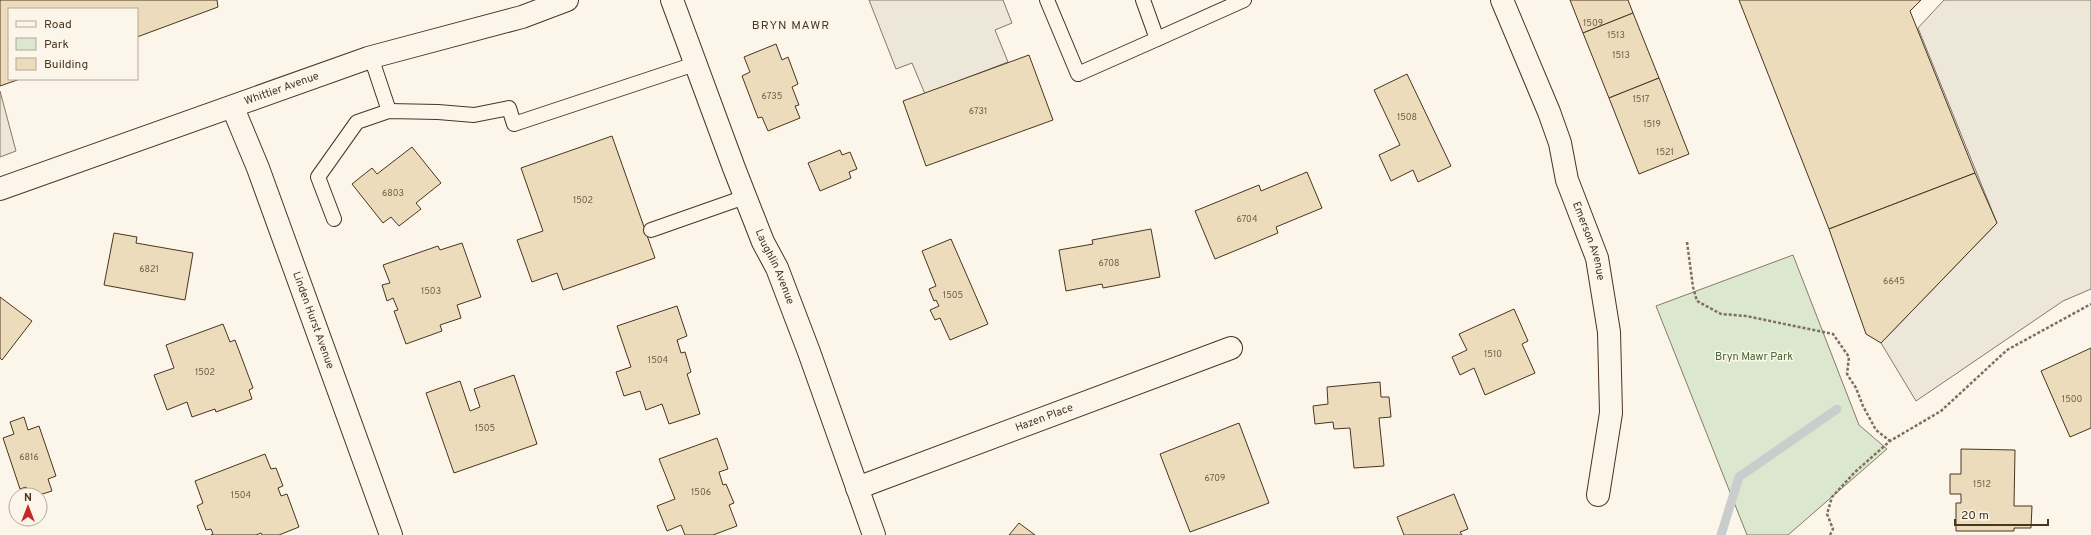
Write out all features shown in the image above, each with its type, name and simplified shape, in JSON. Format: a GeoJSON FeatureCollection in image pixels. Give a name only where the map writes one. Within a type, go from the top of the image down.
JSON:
{"type":"FeatureCollection","features":[{"type":"Feature","properties":{"kind":"street","name":"Whittier Avenue"},"geometry":{"type":"LineString","coordinates":[[0,189],[232,108],[371,57],[522,17],[567,0]]}},
{"type":"Feature","properties":{"kind":"street","name":"Laughlin Avenue"},"geometry":{"type":"LineString","coordinates":[[672,0],[745,197],[785,289],[874,535]]}},
{"type":"Feature","properties":{"kind":"street","name":"Emerson Avenue"},"geometry":{"type":"LineString","coordinates":[[1502,0],[1549,112],[1560,142],[1567,180],[1597,258],[1609,332],[1611,413],[1598,495]]}},
{"type":"Feature","properties":{"kind":"street","name":"Linden Hurst Avenue"},"geometry":{"type":"LineString","coordinates":[[232,108],[258,168],[391,535]]}},
{"type":"Feature","properties":{"kind":"street","name":"Hazen Place"},"geometry":{"type":"LineString","coordinates":[[857,488],[1231,348]]}},
{"type":"Feature","properties":{"kind":"lane"},"geometry":{"type":"LineString","coordinates":[[1047,0],[1078,74],[1244,0]]}},
{"type":"Feature","properties":{"kind":"lane"},"geometry":{"type":"LineString","coordinates":[[1143,0],[1158,39]]}},
{"type":"Feature","properties":{"kind":"lane"},"geometry":{"type":"LineString","coordinates":[[371,57],[389,111]]}},
{"type":"Feature","properties":{"kind":"lane"},"geometry":{"type":"LineString","coordinates":[[334,218],[318,177],[357,122],[389,111],[438,112],[474,115],[509,108],[514,124],[695,64]]}},
{"type":"Feature","properties":{"kind":"lane"},"geometry":{"type":"LineString","coordinates":[[651,230],[745,197]]}},
{"type":"Feature","properties":{"kind":"path"},"geometry":{"type":"LineString","coordinates":[[1687,242],[1693,287],[1697,301],[1721,314],[1746,316],[1833,334],[1849,357],[1847,374],[1856,388],[1863,406],[1876,430],[1890,441]]}},
{"type":"Feature","properties":{"kind":"path"},"geometry":{"type":"LineString","coordinates":[[1830,535],[1833,529],[1826,514],[1832,497],[1855,472],[1890,441],[1941,411],[2007,350],[2091,304]]}},
{"type":"Feature","properties":{"kind":"green space","name":"Bryn Mawr Park"},"geometry":{"type":"Polygon","coordinates":[[[1793,255],[1859,425],[1887,449],[1788,535],[1747,535],[1656,306],[1793,255]]]}},
{"type":"Feature","properties":{"kind":"shaded area"},"geometry":{"type":"Polygon","coordinates":[[[869,0],[1003,0],[1012,23],[995,30],[1008,62],[925,94],[912,63],[896,69],[869,0]]]}},
{"type":"Feature","properties":{"kind":"shaded area"},"geometry":{"type":"Polygon","coordinates":[[[1944,0],[2091,0],[2091,289],[2063,301],[1916,401],[1881,343],[1997,223],[1918,28],[1944,0]]]}},
{"type":"Feature","properties":{"kind":"shaded area"},"geometry":{"type":"Polygon","coordinates":[[[0,91],[16,151],[0,157],[0,91]]]}},
{"type":"Feature","properties":{"kind":"building"},"geometry":{"type":"Polygon","coordinates":[[[0,0],[217,0],[218,7],[138,37],[138,8],[8,8],[8,80],[17,80],[0,86],[0,0]]]}},
{"type":"Feature","properties":{"kind":"building"},"geometry":{"type":"Polygon","coordinates":[[[1570,0],[1628,0],[1633,13],[1583,33],[1570,0]]]}},
{"type":"Feature","properties":{"kind":"building"},"geometry":{"type":"Polygon","coordinates":[[[1739,0],[1921,0],[1910,11],[1975,173],[1829,229],[1739,0]]]}},
{"type":"Feature","properties":{"kind":"building"},"geometry":{"type":"Polygon","coordinates":[[[1633,13],[1659,78],[1609,98],[1583,33],[1633,13]]]}},
{"type":"Feature","properties":{"kind":"building"},"geometry":{"type":"Polygon","coordinates":[[[776,44],[782,60],[788,57],[798,84],[792,87],[799,105],[795,106],[800,118],[768,131],[762,117],[758,118],[742,76],[750,72],[744,57],[776,44]]]}},
{"type":"Feature","properties":{"kind":"building"},"geometry":{"type":"Polygon","coordinates":[[[1029,55],[1053,120],[926,166],[903,101],[1029,55]]]}},
{"type":"Feature","properties":{"kind":"building"},"geometry":{"type":"Polygon","coordinates":[[[1407,74],[1451,166],[1418,182],[1413,170],[1391,181],[1379,155],[1400,145],[1374,90],[1407,74]]]}},
{"type":"Feature","properties":{"kind":"building"},"geometry":{"type":"Polygon","coordinates":[[[1659,78],[1689,154],[1639,174],[1609,98],[1659,78]]]}},
{"type":"Feature","properties":{"kind":"building"},"geometry":{"type":"Polygon","coordinates":[[[612,136],[655,258],[563,290],[557,273],[532,282],[517,240],[543,231],[521,168],[612,136]]]}},
{"type":"Feature","properties":{"kind":"building"},"geometry":{"type":"Polygon","coordinates":[[[412,147],[441,183],[416,203],[421,209],[399,226],[391,217],[383,223],[352,184],[372,168],[377,174],[412,147]]]}},
{"type":"Feature","properties":{"kind":"building"},"geometry":{"type":"Polygon","coordinates":[[[840,150],[842,155],[850,152],[857,169],[849,172],[851,178],[820,191],[808,163],[840,150]]]}},
{"type":"Feature","properties":{"kind":"building"},"geometry":{"type":"Polygon","coordinates":[[[1307,172],[1322,208],[1276,227],[1278,233],[1215,259],[1195,211],[1259,185],[1261,191],[1307,172]]]}},
{"type":"Feature","properties":{"kind":"building"},"geometry":{"type":"Polygon","coordinates":[[[1975,173],[1997,223],[1881,343],[1866,334],[1829,229],[1975,173]]]}},
{"type":"Feature","properties":{"kind":"building"},"geometry":{"type":"Polygon","coordinates":[[[1151,229],[1160,277],[1103,288],[1102,284],[1066,291],[1059,250],[1093,244],[1092,240],[1151,229]]]}},
{"type":"Feature","properties":{"kind":"building"},"geometry":{"type":"Polygon","coordinates":[[[114,233],[137,237],[136,243],[193,253],[185,300],[104,285],[114,233]]]}},
{"type":"Feature","properties":{"kind":"building"},"geometry":{"type":"Polygon","coordinates":[[[951,239],[988,324],[950,340],[940,318],[935,320],[930,310],[939,306],[936,300],[934,301],[929,289],[936,286],[922,251],[951,239]]]}},
{"type":"Feature","properties":{"kind":"building"},"geometry":{"type":"Polygon","coordinates":[[[462,243],[481,297],[457,305],[461,318],[440,325],[442,331],[406,344],[394,311],[398,310],[393,298],[387,301],[382,285],[390,283],[383,265],[438,246],[440,250],[462,243]]]}},
{"type":"Feature","properties":{"kind":"building"},"geometry":{"type":"Polygon","coordinates":[[[0,297],[32,321],[2,360],[0,358],[0,297]]]}},
{"type":"Feature","properties":{"kind":"building"},"geometry":{"type":"Polygon","coordinates":[[[677,306],[687,336],[677,340],[681,353],[685,352],[691,372],[687,374],[700,414],[669,424],[662,404],[646,410],[640,391],[624,396],[616,372],[631,367],[617,326],[677,306]]]}},
{"type":"Feature","properties":{"kind":"building"},"geometry":{"type":"Polygon","coordinates":[[[1514,309],[1528,341],[1522,344],[1535,373],[1485,395],[1474,368],[1460,375],[1452,357],[1467,350],[1459,334],[1514,309]]]}},
{"type":"Feature","properties":{"kind":"building"},"geometry":{"type":"Polygon","coordinates":[[[223,324],[230,342],[235,340],[253,388],[249,390],[252,399],[216,412],[215,409],[192,417],[187,402],[167,410],[154,375],[174,368],[166,345],[223,324]]]}},
{"type":"Feature","properties":{"kind":"building"},"geometry":{"type":"Polygon","coordinates":[[[2091,348],[2091,428],[2070,437],[2041,371],[2091,348]]]}},
{"type":"Feature","properties":{"kind":"building"},"geometry":{"type":"Polygon","coordinates":[[[514,375],[537,444],[454,473],[426,393],[460,381],[470,411],[480,407],[474,389],[514,375]]]}},
{"type":"Feature","properties":{"kind":"building"},"geometry":{"type":"Polygon","coordinates":[[[1380,382],[1381,397],[1389,397],[1391,417],[1379,418],[1384,466],[1354,468],[1350,428],[1334,429],[1333,422],[1315,424],[1313,406],[1328,404],[1327,387],[1380,382]]]}},
{"type":"Feature","properties":{"kind":"building"},"geometry":{"type":"Polygon","coordinates":[[[24,417],[28,430],[39,426],[56,476],[48,479],[52,491],[48,492],[48,487],[19,487],[3,438],[14,434],[10,422],[24,417]]]}},
{"type":"Feature","properties":{"kind":"building"},"geometry":{"type":"Polygon","coordinates":[[[1239,423],[1269,503],[1190,532],[1160,454],[1239,423]]]}},
{"type":"Feature","properties":{"kind":"building"},"geometry":{"type":"Polygon","coordinates":[[[717,438],[728,469],[719,472],[723,485],[726,484],[734,503],[729,505],[737,526],[713,535],[685,535],[681,525],[667,531],[657,506],[675,499],[659,459],[717,438]]]}},
{"type":"Feature","properties":{"kind":"building"},"geometry":{"type":"Polygon","coordinates":[[[1961,449],[2015,450],[2014,506],[2032,506],[2031,528],[2014,528],[2014,531],[1956,531],[1956,503],[1961,503],[1961,494],[1950,494],[1950,474],[1961,474],[1961,449]]]}},
{"type":"Feature","properties":{"kind":"building"},"geometry":{"type":"Polygon","coordinates":[[[265,454],[271,469],[276,468],[283,486],[278,488],[281,496],[287,494],[299,527],[279,535],[262,535],[261,533],[256,535],[211,535],[213,534],[211,529],[206,530],[197,506],[203,503],[195,481],[265,454]]]}},
{"type":"Feature","properties":{"kind":"building"},"geometry":{"type":"Polygon","coordinates":[[[1454,494],[1468,529],[1460,532],[1462,535],[1404,535],[1397,517],[1454,494]]]}},
{"type":"Feature","properties":{"kind":"building"},"geometry":{"type":"Polygon","coordinates":[[[1019,523],[1035,535],[1009,535],[1019,523]]]}},
{"type":"Feature","properties":{"kind":"waterway"},"geometry":{"type":"LineString","coordinates":[[1721,535],[1739,477],[1837,409]]}},
{"type":"Feature","properties":{"kind":"district","name":"BRYN MAWR"},"geometry":{"type":"Point","coordinates":[791,26]}}]}
